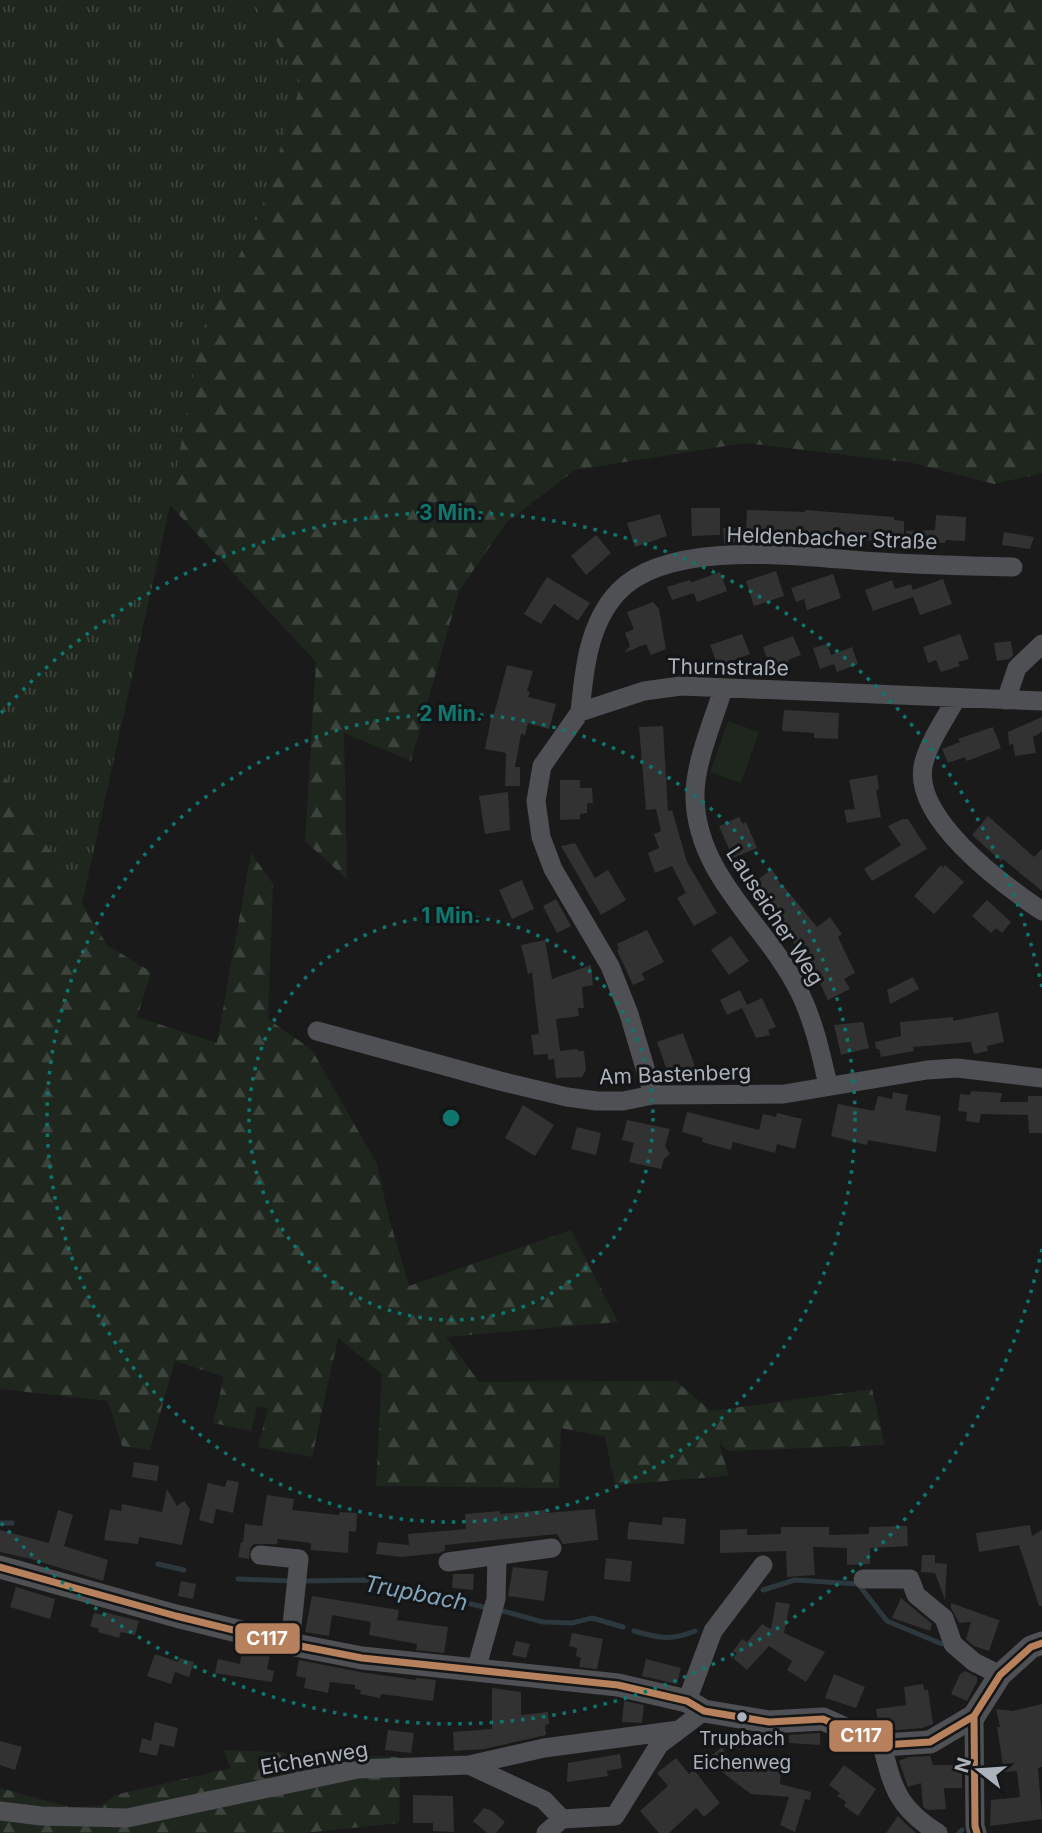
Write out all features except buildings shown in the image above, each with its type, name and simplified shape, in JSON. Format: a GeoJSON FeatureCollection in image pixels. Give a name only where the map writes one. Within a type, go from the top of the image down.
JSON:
{"type":"FeatureCollection","features":[{"type":"Feature","properties":{"kind":"street","name":"Heldenbacher Straße"},"geometry":{"type":"LineString","coordinates":[[580,712],[584,671],[592,637],[604,612],[618,592],[628,584],[668,563],[729,555],[1013,567]]}},
{"type":"Feature","properties":{"kind":"street"},"geometry":{"type":"LineString","coordinates":[[1006,700],[1017,668],[1042,644]]}},
{"type":"Feature","properties":{"kind":"street","name":"Thurnstraße"},"geometry":{"type":"LineString","coordinates":[[580,712],[645,691],[681,686],[956,699],[1040,698]]}},
{"type":"Feature","properties":{"kind":"street","name":"Lauseicher Weg"},"geometry":{"type":"LineString","coordinates":[[723,689],[702,757],[695,795],[697,828],[716,871],[783,964],[800,993],[818,1039],[828,1085]]}},
{"type":"Feature","properties":{"kind":"street"},"geometry":{"type":"LineString","coordinates":[[956,699],[923,762],[925,797],[938,820],[973,857],[1042,911]]}},
{"type":"Feature","properties":{"kind":"street"},"geometry":{"type":"LineString","coordinates":[[580,712],[542,766],[536,801],[541,837],[553,869],[610,966],[629,1013],[653,1095]]}},
{"type":"Feature","properties":{"kind":"street","name":"Am Bastenberg"},"geometry":{"type":"LineString","coordinates":[[317,1031],[567,1097],[597,1101],[623,1101],[653,1095],[784,1094],[927,1070],[957,1068],[1042,1078]]}},
{"type":"Feature","properties":{"kind":"street"},"geometry":{"type":"LineString","coordinates":[[449,1562],[552,1548]]}},
{"type":"Feature","properties":{"kind":"street"},"geometry":{"type":"LineString","coordinates":[[260,1555],[299,1559],[290,1644]]}},
{"type":"Feature","properties":{"kind":"street"},"geometry":{"type":"LineString","coordinates":[[476,1670],[494,1606],[497,1557]]}},
{"type":"Feature","properties":{"kind":"street"},"geometry":{"type":"LineString","coordinates":[[546,1833],[562,1818],[615,1816],[659,1745],[679,1730],[695,1706],[712,1632],[763,1565]]}},
{"type":"Feature","properties":{"kind":"street"},"geometry":{"type":"LineString","coordinates":[[0,1567],[176,1616],[290,1644],[362,1658],[618,1685],[769,1722],[823,1719],[882,1745],[930,1742],[974,1716],[1000,1675],[1031,1647],[1042,1643]]}},
{"type":"Feature","properties":{"kind":"street"},"geometry":{"type":"LineString","coordinates":[[863,1579],[911,1579],[916,1595],[944,1618],[953,1644],[975,1662],[1000,1675]]}},
{"type":"Feature","properties":{"kind":"street"},"geometry":{"type":"LineString","coordinates":[[974,1716],[977,1833]]}},
{"type":"Feature","properties":{"kind":"street","name":"Eichenweg"},"geometry":{"type":"LineString","coordinates":[[0,1811],[41,1816],[127,1818],[358,1769],[469,1765],[544,1748],[679,1730]]}},
{"type":"Feature","properties":{"kind":"street"},"geometry":{"type":"LineString","coordinates":[[882,1745],[888,1771],[900,1801],[916,1819],[938,1833]]}},
{"type":"Feature","properties":{"kind":"street"},"geometry":{"type":"LineString","coordinates":[[469,1765],[544,1800],[562,1818]]}},
{"type":"Feature","properties":{"kind":"green space"},"geometry":{"type":"Polygon","coordinates":[[[0,0],[253,0],[301,84],[259,215],[201,333],[170,505],[82,904],[0,768],[0,0]]]}},
{"type":"Feature","properties":{"kind":"green space"},"geometry":{"type":"Polygon","coordinates":[[[253,0],[1042,0],[1042,473],[994,484],[913,463],[745,443],[575,470],[506,523],[459,591],[411,761],[344,733],[347,879],[305,841],[316,662],[170,505],[201,333],[259,215],[301,84],[253,0]]]}},
{"type":"Feature","properties":{"kind":"green space"},"geometry":{"type":"Polygon","coordinates":[[[728,721],[759,732],[741,783],[710,772],[728,721]]]}},
{"type":"Feature","properties":{"kind":"green space"},"geometry":{"type":"Polygon","coordinates":[[[0,768],[107,945],[151,972],[137,1017],[217,1043],[251,853],[273,884],[268,1019],[312,1050],[377,1164],[409,1286],[571,1230],[618,1322],[446,1337],[479,1382],[676,1381],[711,1411],[872,1389],[885,1445],[728,1451],[719,1443],[729,1476],[615,1485],[605,1437],[561,1428],[559,1488],[376,1486],[382,1374],[338,1338],[312,1457],[258,1447],[268,1408],[257,1407],[251,1431],[213,1423],[224,1377],[175,1361],[150,1450],[122,1446],[108,1401],[0,1389],[0,768]]]}},
{"type":"Feature","properties":{"kind":"green space"},"geometry":{"type":"Polygon","coordinates":[[[223,1750],[401,1757],[399,1823],[304,1833],[0,1833],[0,1788],[70,1807],[101,1806],[115,1795],[231,1768],[223,1750]]]}},
{"type":"Feature","properties":{"kind":"waterway","name":"Trupbach"},"geometry":{"type":"LineString","coordinates":[[0,1523],[12,1523]]}},
{"type":"Feature","properties":{"kind":"waterway","name":"Trupbach"},"geometry":{"type":"LineString","coordinates":[[158,1564],[184,1570]]}},
{"type":"Feature","properties":{"kind":"waterway","name":"Trupbach"},"geometry":{"type":"LineString","coordinates":[[238,1579],[290,1581]]}},
{"type":"Feature","properties":{"kind":"waterway","name":"Trupbach"},"geometry":{"type":"LineString","coordinates":[[303,1581],[369,1580],[488,1608]]}},
{"type":"Feature","properties":{"kind":"waterway","name":"Trupbach"},"geometry":{"type":"LineString","coordinates":[[763,1590],[795,1580],[858,1584],[887,1621],[942,1644]]}},
{"type":"Feature","properties":{"kind":"waterway","name":"Trupbach"},"geometry":{"type":"LineString","coordinates":[[499,1610],[543,1622],[572,1623],[592,1618],[623,1627]]}},
{"type":"Feature","properties":{"kind":"waterway","name":"Trupbach"},"geometry":{"type":"LineString","coordinates":[[634,1631],[665,1637],[695,1631]]}},
{"type":"Feature","properties":{"kind":"waterway"},"geometry":{"type":"LineString","coordinates":[[959,1833],[962,1830]]}},
{"type":"Feature","properties":{"kind":"transit line","name":"C117"},"geometry":{"type":"LineString","coordinates":[[0,1567],[176,1616],[290,1644],[362,1658],[618,1685],[687,1701],[704,1711],[769,1722],[823,1719],[882,1745],[930,1742],[974,1716],[1000,1675],[1031,1647],[1042,1643]]}},
{"type":"Feature","properties":{"kind":"transit line","name":"C117"},"geometry":{"type":"LineString","coordinates":[[974,1716],[977,1833]]}},
{"type":"Feature","properties":{"kind":"place","name":"Trupbach Eichenweg"},"geometry":{"type":"Point","coordinates":[742,1717]}}]}
